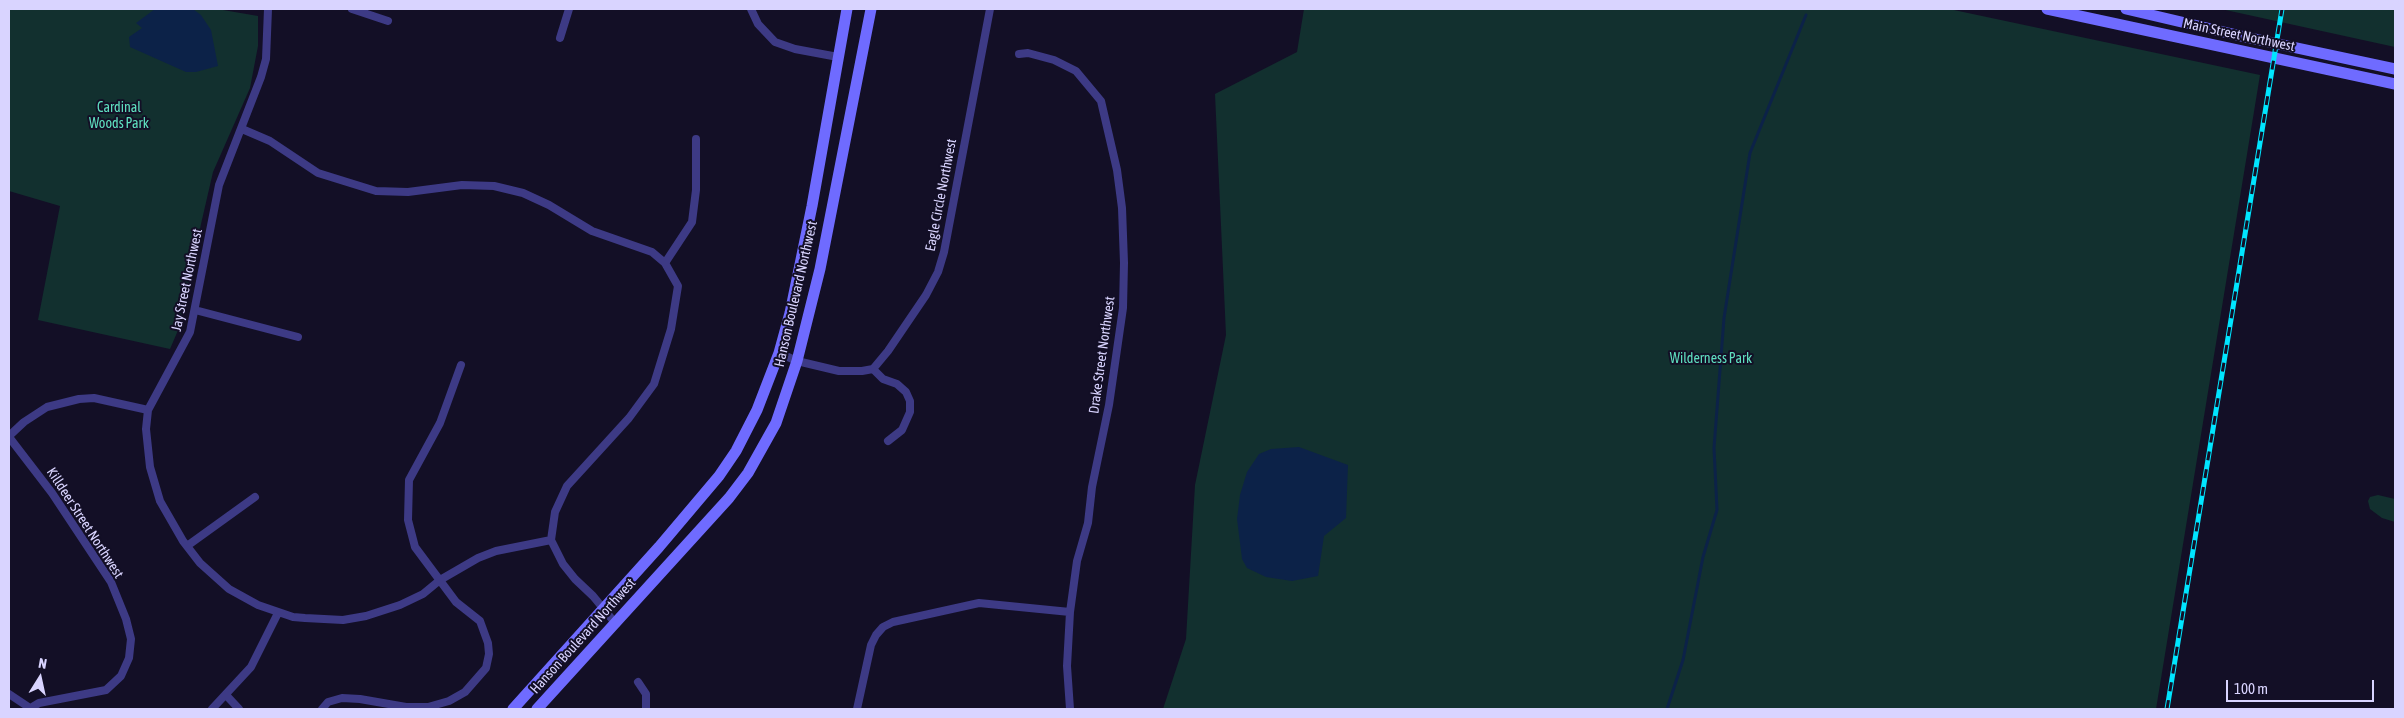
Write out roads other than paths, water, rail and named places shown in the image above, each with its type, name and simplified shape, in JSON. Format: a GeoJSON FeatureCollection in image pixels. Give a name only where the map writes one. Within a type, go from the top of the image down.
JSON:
{"type":"FeatureCollection","features":[{"type":"Feature","properties":{"kind":"main road","name":"Hanson Boulevard Northwest"},"geometry":{"type":"LineString","coordinates":[[513,709],[659,547],[724,468],[749,428],[779,353],[790,313],[812,206],[847,9]]}},
{"type":"Feature","properties":{"kind":"main road","name":"Hanson Boulevard Northwest"},"geometry":{"type":"LineString","coordinates":[[537,709],[616,624],[748,473],[776,423],[797,361],[820,269],[871,9]]}},
{"type":"Feature","properties":{"kind":"main road","name":"Main Street Northwest"},"geometry":{"type":"LineString","coordinates":[[2047,9],[2395,84]]}},
{"type":"Feature","properties":{"kind":"main road","name":"Main Street Northwest"},"geometry":{"type":"LineString","coordinates":[[2126,9],[2395,69]]}},
{"type":"Feature","properties":{"kind":"street","name":"Jay Street Northwest"},"geometry":{"type":"LineString","coordinates":[[268,9],[266,59],[255,96],[219,185],[190,332],[148,410],[146,429],[150,467],[160,501],[187,546],[200,563],[229,589],[258,605],[293,617],[343,620],[366,616],[400,605],[423,594],[440,580],[478,558],[496,551],[551,540]]}},
{"type":"Feature","properties":{"kind":"street"},"geometry":{"type":"LineString","coordinates":[[352,9],[388,21]]}},
{"type":"Feature","properties":{"kind":"street"},"geometry":{"type":"LineString","coordinates":[[560,38],[569,9]]}},
{"type":"Feature","properties":{"kind":"street"},"geometry":{"type":"LineString","coordinates":[[750,9],[758,24],[775,42],[795,49],[838,58]]}},
{"type":"Feature","properties":{"kind":"street","name":"Eagle Circle Northwest"},"geometry":{"type":"LineString","coordinates":[[873,368],[885,356],[926,295],[938,272],[990,9]]}},
{"type":"Feature","properties":{"kind":"street","name":"Drake Street Northwest"},"geometry":{"type":"LineString","coordinates":[[1019,54],[1028,53],[1054,60],[1076,71],[1101,101],[1117,170],[1122,208],[1124,263],[1122,308],[1109,404],[1092,487],[1088,522],[1077,561],[1070,612],[1067,666],[1070,709]]}},
{"type":"Feature","properties":{"kind":"street"},"geometry":{"type":"LineString","coordinates":[[242,129],[270,141],[318,173],[376,191],[408,192],[462,185],[494,186],[523,193],[549,205],[592,231],[652,252],[665,263],[678,286],[670,329],[654,384],[629,418],[567,486],[556,512],[551,540],[563,564],[575,580],[593,596],[616,624]]}},
{"type":"Feature","properties":{"kind":"street"},"geometry":{"type":"LineString","coordinates":[[665,263],[692,222],[696,190],[696,139]]}},
{"type":"Feature","properties":{"kind":"street"},"geometry":{"type":"LineString","coordinates":[[195,310],[298,337]]}},
{"type":"Feature","properties":{"kind":"street"},"geometry":{"type":"LineString","coordinates":[[779,353],[797,361],[839,371],[862,371],[873,368],[883,379],[897,384],[906,392],[910,401],[908,422],[902,430],[888,441]]}},
{"type":"Feature","properties":{"kind":"street"},"geometry":{"type":"LineString","coordinates":[[322,709],[328,702],[342,698],[360,699],[406,707],[428,707],[449,701],[465,692],[478,680],[486,668],[489,654],[480,621],[456,602],[415,546],[410,533],[409,480],[440,423],[461,365]]}},
{"type":"Feature","properties":{"kind":"street"},"geometry":{"type":"LineString","coordinates":[[9,436],[24,422],[47,407],[79,399],[94,398],[148,410]]}},
{"type":"Feature","properties":{"kind":"street","name":"Killdeer Street Northwest"},"geometry":{"type":"LineString","coordinates":[[9,436],[67,514],[111,582],[126,619],[131,639],[129,658],[121,676],[106,690],[39,703],[30,708]]}},
{"type":"Feature","properties":{"kind":"street"},"geometry":{"type":"LineString","coordinates":[[187,546],[255,496]]}},
{"type":"Feature","properties":{"kind":"street"},"geometry":{"type":"LineString","coordinates":[[857,709],[871,645],[883,627],[892,622],[979,603],[1070,612]]}},
{"type":"Feature","properties":{"kind":"street"},"geometry":{"type":"LineString","coordinates":[[212,709],[251,667],[278,613]]}},
{"type":"Feature","properties":{"kind":"street"},"geometry":{"type":"LineString","coordinates":[[638,682],[646,694],[646,709]]}},
{"type":"Feature","properties":{"kind":"street"},"geometry":{"type":"LineString","coordinates":[[9,694],[30,708]]}},
{"type":"Feature","properties":{"kind":"street"},"geometry":{"type":"LineString","coordinates":[[226,695],[239,709]]}},
{"type":"Feature","properties":{"kind":"water"},"geometry":{"type":"Polygon","coordinates":[[[155,9],[193,9],[201,15],[211,30],[218,66],[196,72],[186,72],[130,47],[129,37],[142,28],[136,23],[155,9]]]}},
{"type":"Feature","properties":{"kind":"water"},"geometry":{"type":"Polygon","coordinates":[[[1299,447],[1348,465],[1346,518],[1324,536],[1318,576],[1292,581],[1266,577],[1247,568],[1242,559],[1237,519],[1240,495],[1247,472],[1259,454],[1271,449],[1299,447]]]}},
{"type":"Feature","properties":{"kind":"waterway"},"geometry":{"type":"LineString","coordinates":[[1667,709],[1683,660],[1703,557],[1717,510],[1714,448],[1724,318],[1750,153],[1806,15]]}},
{"type":"Feature","properties":{"kind":"railway"},"geometry":{"type":"LineString","coordinates":[[2167,709],[2282,9]]}},
{"type":"Feature","properties":{"kind":"park label","name":"Cardinal Woods Park"},"geometry":{"type":"Point","coordinates":[119,116]}},
{"type":"Feature","properties":{"kind":"park label","name":"Wilderness Park"},"geometry":{"type":"Point","coordinates":[1711,359]}}]}
